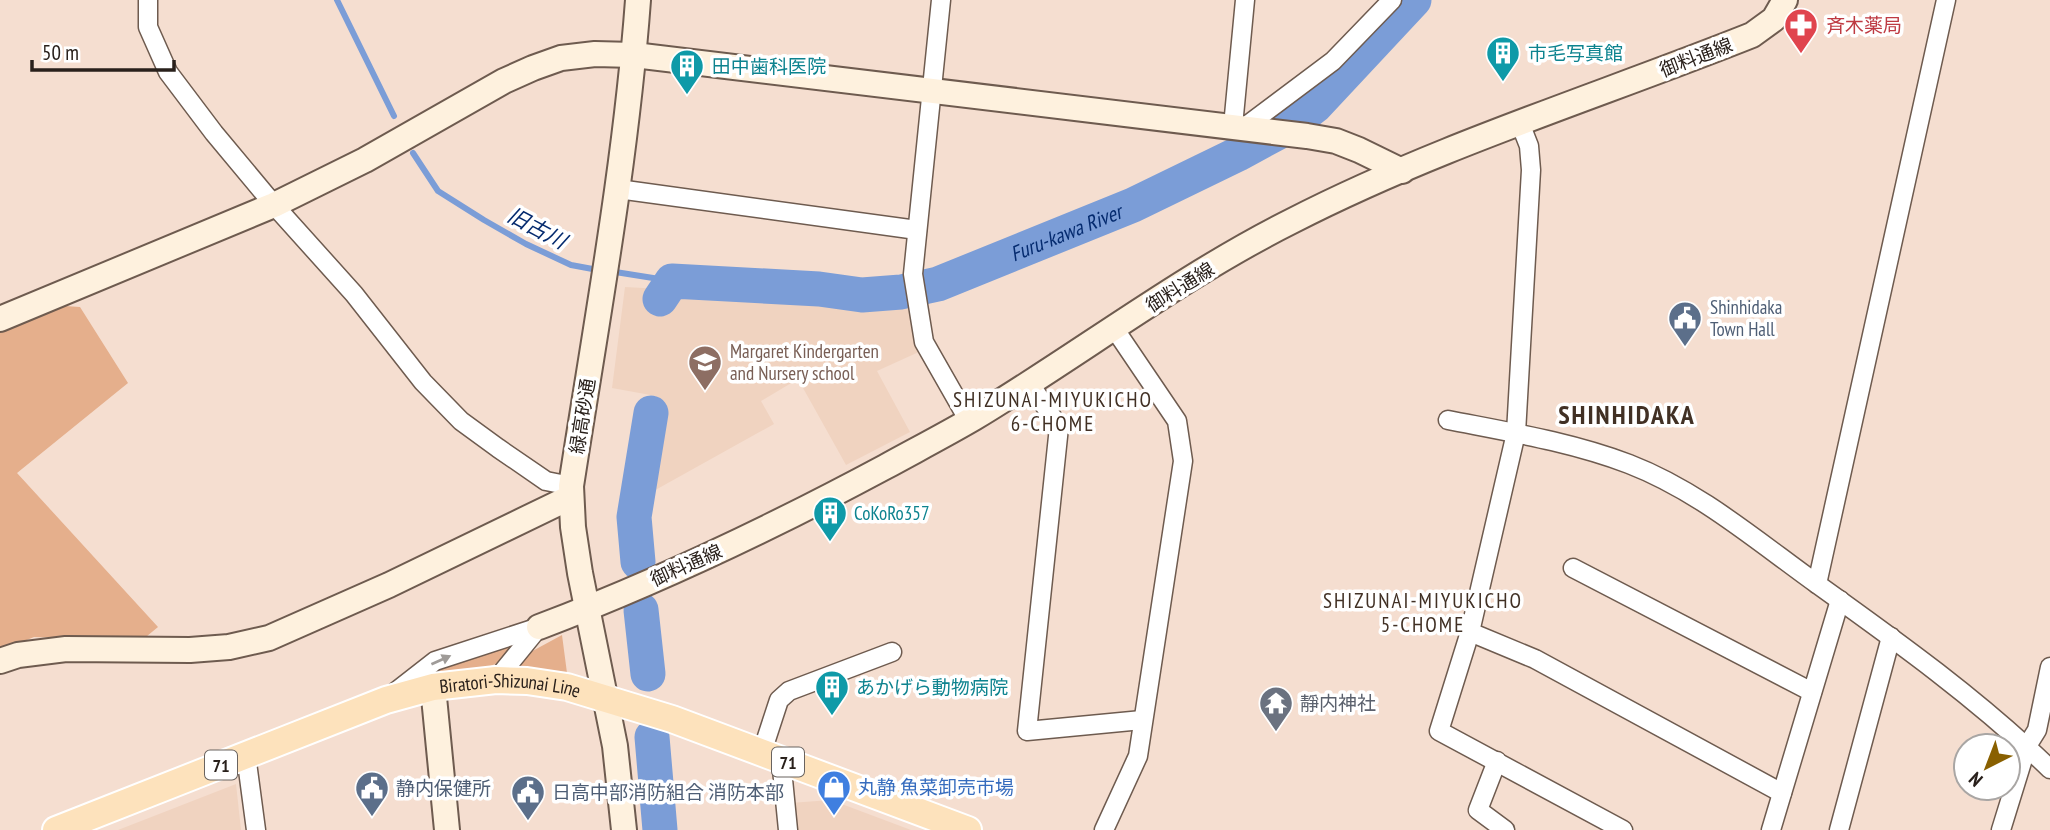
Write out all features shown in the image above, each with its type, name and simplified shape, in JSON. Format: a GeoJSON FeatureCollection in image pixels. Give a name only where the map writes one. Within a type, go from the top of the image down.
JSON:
{"type":"FeatureCollection","features":[{"type":"Feature","properties":{"kind":"main road","name":"Biratori-Shizunai Line"},"geometry":{"type":"LineString","coordinates":[[56,830],[386,700],[433,687],[496,680],[553,685],[606,698],[672,719],[968,830]]}},
{"type":"Feature","properties":{"kind":"street"},"geometry":{"type":"LineString","coordinates":[[148,0],[148,27],[168,72],[214,133],[354,294],[423,382],[461,421],[546,481],[571,491]]}},
{"type":"Feature","properties":{"kind":"street","name":"緑高砂通"},"geometry":{"type":"LineString","coordinates":[[624,830],[615,746],[587,609],[573,527],[571,491],[618,189],[638,0]]}},
{"type":"Feature","properties":{"kind":"street"},"geometry":{"type":"LineString","coordinates":[[941,0],[913,274],[924,342],[969,421]]}},
{"type":"Feature","properties":{"kind":"street"},"geometry":{"type":"LineString","coordinates":[[1244,0],[1246,128]]}},
{"type":"Feature","properties":{"kind":"street"},"geometry":{"type":"LineString","coordinates":[[1246,128],[1333,61],[1392,0]]}},
{"type":"Feature","properties":{"kind":"street","name":"御料通線"},"geometry":{"type":"LineString","coordinates":[[539,627],[587,609],[802,512],[969,421],[1208,269],[1289,222],[1402,171],[1752,35],[1774,19],[1785,0]]}},
{"type":"Feature","properties":{"kind":"street"},"geometry":{"type":"LineString","coordinates":[[1817,584],[1946,0]]}},
{"type":"Feature","properties":{"kind":"street"},"geometry":{"type":"LineString","coordinates":[[0,319],[274,205],[365,160],[504,81],[533,68],[561,58],[595,54],[634,55],[1307,136],[1336,141],[1402,171]]}},
{"type":"Feature","properties":{"kind":"street"},"geometry":{"type":"LineString","coordinates":[[1520,124],[1529,146],[1531,170],[1516,433],[1470,632],[1439,731],[1623,830]]}},
{"type":"Feature","properties":{"kind":"street"},"geometry":{"type":"LineString","coordinates":[[618,189],[917,230]]}},
{"type":"Feature","properties":{"kind":"street"},"geometry":{"type":"LineString","coordinates":[[1104,830],[1138,756],[1182,461],[1177,421],[1114,328]]}},
{"type":"Feature","properties":{"kind":"street"},"geometry":{"type":"LineString","coordinates":[[1030,384],[1059,427],[1027,731],[1142,720]]}},
{"type":"Feature","properties":{"kind":"street"},"geometry":{"type":"LineString","coordinates":[[1448,420],[1577,447],[1629,464],[1696,497],[1891,637],[1964,693],[2050,769]]}},
{"type":"Feature","properties":{"kind":"street"},"geometry":{"type":"LineString","coordinates":[[0,661],[18,655],[66,649],[190,650],[229,648],[270,639],[389,586],[571,491]]}},
{"type":"Feature","properties":{"kind":"street"},"geometry":{"type":"LineString","coordinates":[[1573,568],[1812,692]]}},
{"type":"Feature","properties":{"kind":"street"},"geometry":{"type":"LineString","coordinates":[[1771,830],[1840,600]]}},
{"type":"Feature","properties":{"kind":"street"},"geometry":{"type":"LineString","coordinates":[[496,680],[539,627]]}},
{"type":"Feature","properties":{"kind":"street"},"geometry":{"type":"LineString","coordinates":[[386,700],[435,661],[539,627]]}},
{"type":"Feature","properties":{"kind":"street"},"geometry":{"type":"LineString","coordinates":[[1470,632],[1535,659],[1782,793]]}},
{"type":"Feature","properties":{"kind":"street"},"geometry":{"type":"LineString","coordinates":[[1839,830],[1891,637]]}},
{"type":"Feature","properties":{"kind":"street"},"geometry":{"type":"LineString","coordinates":[[788,830],[771,756],[779,700],[789,691],[892,652]]}},
{"type":"Feature","properties":{"kind":"street"},"geometry":{"type":"LineString","coordinates":[[2001,830],[2027,747],[2038,730],[2050,667]]}},
{"type":"Feature","properties":{"kind":"street"},"geometry":{"type":"LineString","coordinates":[[433,687],[447,830]]}},
{"type":"Feature","properties":{"kind":"street"},"geometry":{"type":"LineString","coordinates":[[246,755],[256,830]]}},
{"type":"Feature","properties":{"kind":"street"},"geometry":{"type":"LineString","coordinates":[[1497,761],[1478,810],[1505,830]]}},
{"type":"Feature","properties":{"kind":"shaded area","name":"Margaret Kindergarten and Nursery school"},"geometry":{"type":"Polygon","coordinates":[[[625,287],[844,299],[911,299],[921,351],[877,371],[910,432],[846,465],[798,379],[761,401],[774,424],[641,498],[656,396],[612,388],[625,287]]]}},
{"type":"Feature","properties":{"kind":"shaded area"},"geometry":{"type":"Polygon","coordinates":[[[65,306],[80,307],[128,383],[17,473],[158,627],[141,641],[34,637],[0,651],[0,331],[65,306]]]}},
{"type":"Feature","properties":{"kind":"shaded area"},"geometry":{"type":"Polygon","coordinates":[[[562,635],[567,673],[513,668],[527,654],[562,635]]]}},
{"type":"Feature","properties":{"kind":"shaded area"},"geometry":{"type":"Polygon","coordinates":[[[521,638],[500,662],[488,667],[438,672],[446,666],[521,638]]]}},
{"type":"Feature","properties":{"kind":"shaded area"},"geometry":{"type":"Polygon","coordinates":[[[236,784],[241,830],[118,830],[236,784]]]}},
{"type":"Feature","properties":{"kind":"shaded area","name":"丸静 魚菜卸売市場"},"geometry":{"type":"Polygon","coordinates":[[[831,800],[911,830],[793,830],[790,803],[831,800]]]}},
{"type":"Feature","properties":{"kind":"waterway","name":"旧古川"},"geometry":{"type":"LineString","coordinates":[[337,0],[394,116]]}},
{"type":"Feature","properties":{"kind":"waterway","name":"Furu-kawa River"},"geometry":{"type":"LineString","coordinates":[[660,299],[672,281],[819,289],[862,295],[901,292],[938,284],[1133,205],[1288,127],[1315,106],[1414,0]]}},
{"type":"Feature","properties":{"kind":"waterway","name":"旧古川"},"geometry":{"type":"LineString","coordinates":[[413,153],[438,191],[526,244],[571,265],[598,270]]}},
{"type":"Feature","properties":{"kind":"waterway","name":"旧古川"},"geometry":{"type":"LineString","coordinates":[[609,271],[672,281]]}},
{"type":"Feature","properties":{"kind":"waterway","name":"Furu-kawa River"},"geometry":{"type":"LineString","coordinates":[[638,562],[634,517],[651,413]]}},
{"type":"Feature","properties":{"kind":"waterway"},"geometry":{"type":"LineString","coordinates":[[641,610],[648,674]]}},
{"type":"Feature","properties":{"kind":"waterway"},"geometry":{"type":"LineString","coordinates":[[652,737],[660,830]]}},
{"type":"Feature","properties":{"kind":"place","name":"斉木薬局"},"geometry":{"type":"Point","coordinates":[1801,55]}},
{"type":"Feature","properties":{"kind":"place","name":"市毛写真館"},"geometry":{"type":"Point","coordinates":[1503,83]}},
{"type":"Feature","properties":{"kind":"place","name":"田中歯科医院"},"geometry":{"type":"Point","coordinates":[687,96]}},
{"type":"Feature","properties":{"kind":"place","name":"Shinhidaka Town Hall"},"geometry":{"type":"Point","coordinates":[1685,348]}},
{"type":"Feature","properties":{"kind":"place","name":"Margaret Kindergarten and Nursery school"},"geometry":{"type":"Point","coordinates":[705,392]}},
{"type":"Feature","properties":{"kind":"place","name":"CoKoRo357"},"geometry":{"type":"Point","coordinates":[830,543]}},
{"type":"Feature","properties":{"kind":"place","name":"あかげら動物病院"},"geometry":{"type":"Point","coordinates":[832,717]}},
{"type":"Feature","properties":{"kind":"place","name":"靜内神社"},"geometry":{"type":"Point","coordinates":[1276,733]}},
{"type":"Feature","properties":{"kind":"place","name":"丸静 魚菜卸売市場"},"geometry":{"type":"Point","coordinates":[834,817]}},
{"type":"Feature","properties":{"kind":"place","name":"静内保健所"},"geometry":{"type":"Point","coordinates":[372,818]}},
{"type":"Feature","properties":{"kind":"place","name":"日高中部消防組合 消防本部"},"geometry":{"type":"Point","coordinates":[528,822]}},
{"type":"Feature","properties":{"kind":"district","name":"SHIZUNAI-MIYUKICHO 6-CHOME"},"geometry":{"type":"Point","coordinates":[1053,411]}},
{"type":"Feature","properties":{"kind":"district","name":"SHINHIDAKA"},"geometry":{"type":"Point","coordinates":[1627,414]}},
{"type":"Feature","properties":{"kind":"district","name":"SHIZUNAI-MIYUKICHO 5-CHOME"},"geometry":{"type":"Point","coordinates":[1423,612]}}]}
